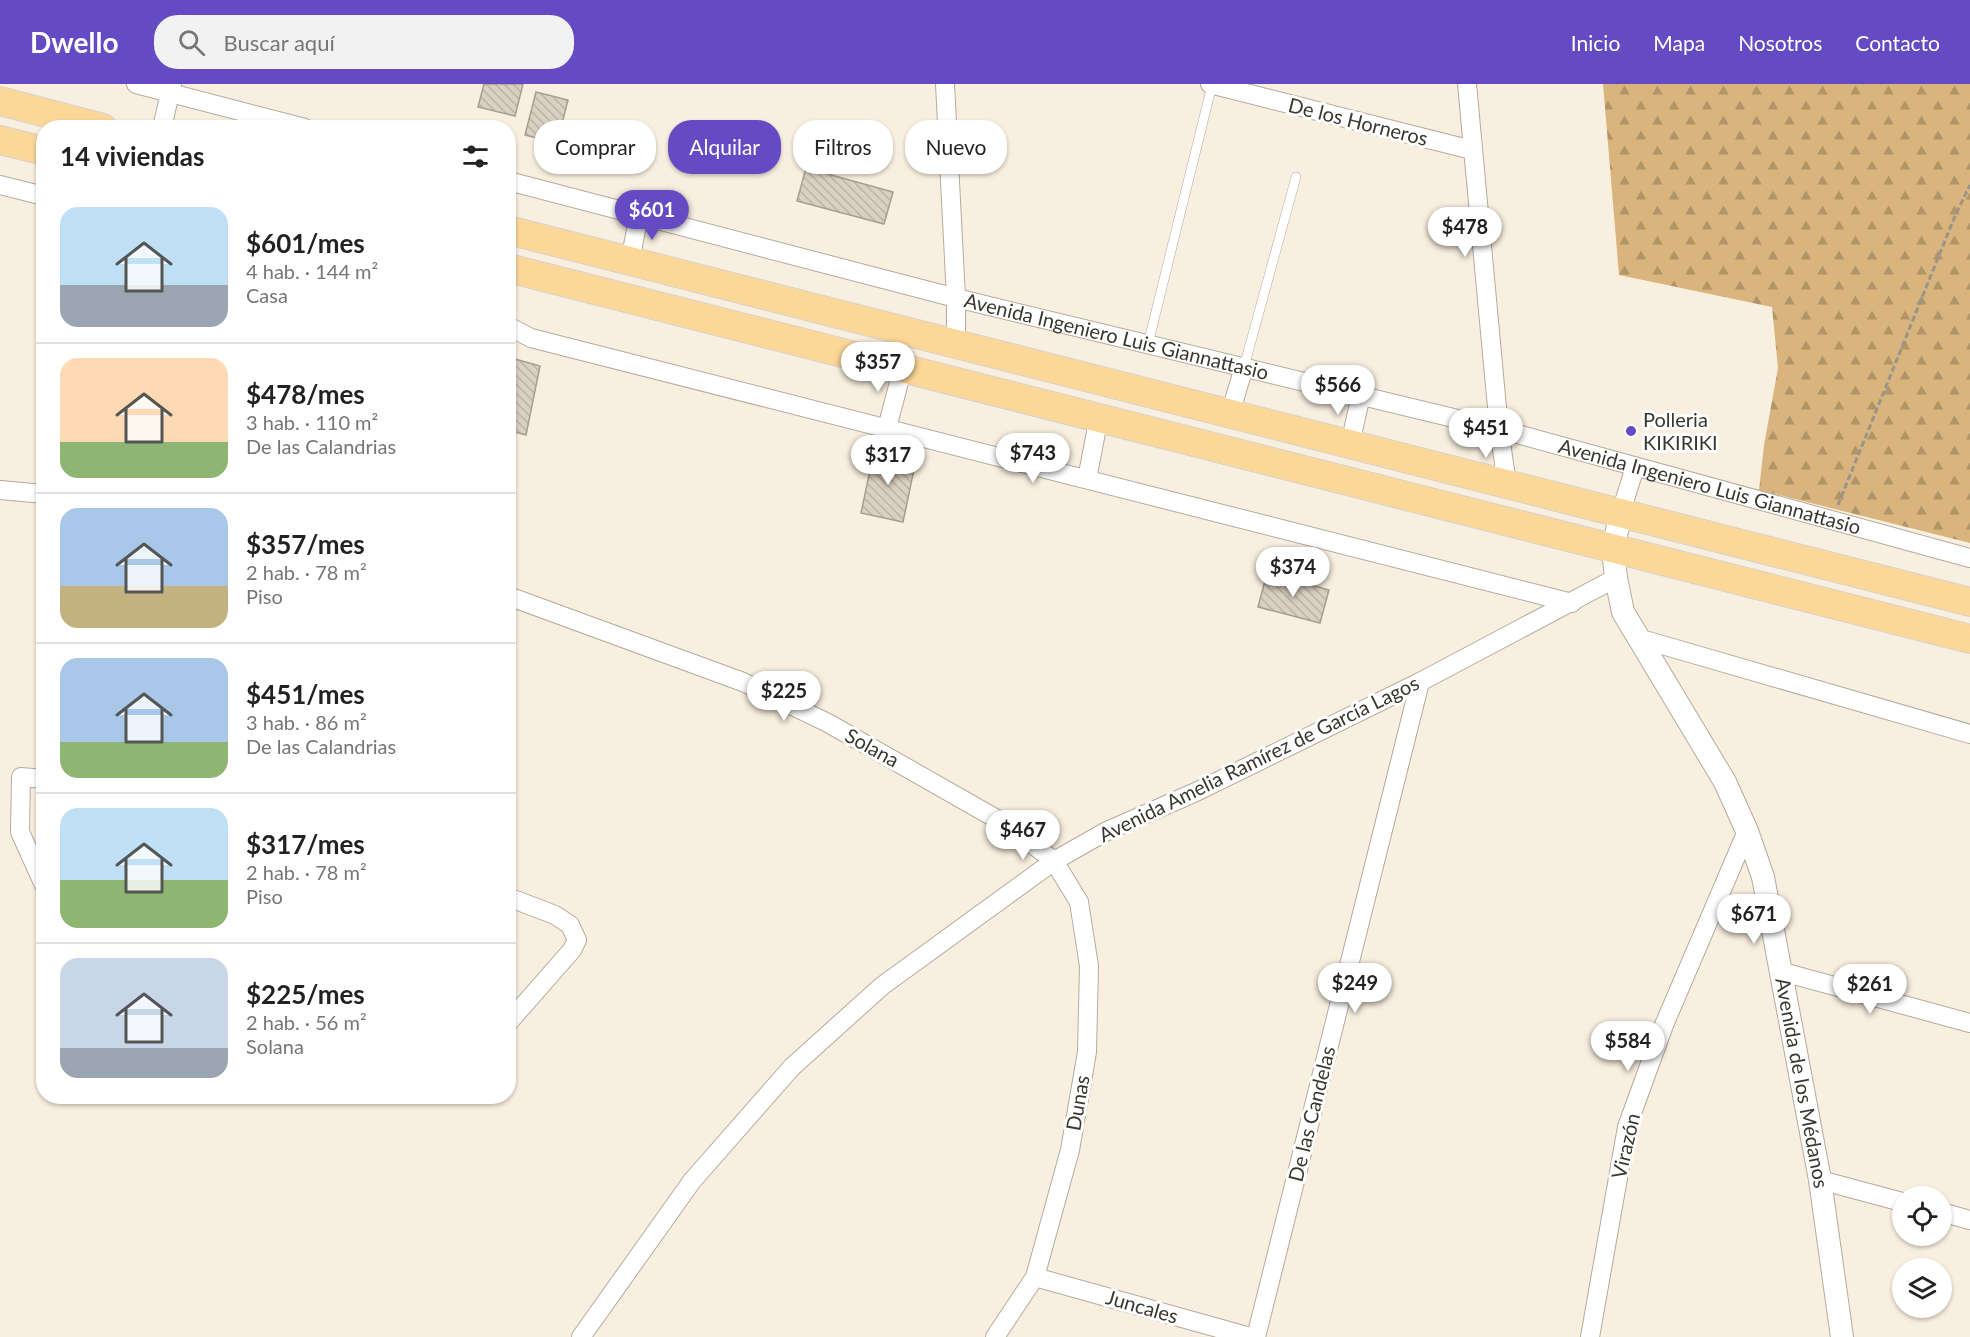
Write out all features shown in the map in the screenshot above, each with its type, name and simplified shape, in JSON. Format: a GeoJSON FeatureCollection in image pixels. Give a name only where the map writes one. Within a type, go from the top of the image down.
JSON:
{"type":"FeatureCollection","features":[{"type":"Feature","properties":{"kind":"main road"},"geometry":{"type":"LineString","coordinates":[[0,101],[72,120]]}},
{"type":"Feature","properties":{"kind":"main road"},"geometry":{"type":"LineString","coordinates":[[0,140],[36,149]]}},
{"type":"Feature","properties":{"kind":"main road"},"geometry":{"type":"LineString","coordinates":[[516,232],[1970,602]]}},
{"type":"Feature","properties":{"kind":"main road"},"geometry":{"type":"LineString","coordinates":[[516,270],[1970,639]]}},
{"type":"Feature","properties":{"kind":"street"},"geometry":{"type":"LineString","coordinates":[[136,84],[171,88],[278,120]]}},
{"type":"Feature","properties":{"kind":"street"},"geometry":{"type":"LineString","coordinates":[[945,84],[956,298],[956,344]]}},
{"type":"Feature","properties":{"kind":"street","name":"De los Horneros"},"geometry":{"type":"LineString","coordinates":[[1211,84],[1472,150]]}},
{"type":"Feature","properties":{"kind":"street"},"geometry":{"type":"LineString","coordinates":[[1467,84],[1499,429],[1508,484]]}},
{"type":"Feature","properties":{"kind":"street"},"geometry":{"type":"LineString","coordinates":[[164,120],[171,88]]}},
{"type":"Feature","properties":{"kind":"street","name":"Avenida Ingeniero Luis Giannattasio"},"geometry":{"type":"LineString","coordinates":[[516,183],[956,298],[1499,429],[1970,558]]}},
{"type":"Feature","properties":{"kind":"street"},"geometry":{"type":"LineString","coordinates":[[0,185],[36,194]]}},
{"type":"Feature","properties":{"kind":"street"},"geometry":{"type":"LineString","coordinates":[[630,261],[639,215]]}},
{"type":"Feature","properties":{"kind":"street"},"geometry":{"type":"LineString","coordinates":[[516,330],[531,338],[1572,603]]}},
{"type":"Feature","properties":{"kind":"street"},"geometry":{"type":"LineString","coordinates":[[887,428],[903,367]]}},
{"type":"Feature","properties":{"kind":"street"},"geometry":{"type":"LineString","coordinates":[[1230,414],[1245,367]]}},
{"type":"Feature","properties":{"kind":"street"},"geometry":{"type":"LineString","coordinates":[[1350,444],[1361,395]]}},
{"type":"Feature","properties":{"kind":"street"},"geometry":{"type":"LineString","coordinates":[[1087,479],[1099,417]]}},
{"type":"Feature","properties":{"kind":"street"},"geometry":{"type":"LineString","coordinates":[[1621,512],[1635,467]]}},
{"type":"Feature","properties":{"kind":"street"},"geometry":{"type":"LineString","coordinates":[[0,490],[36,493]]}},
{"type":"Feature","properties":{"kind":"street","name":"Avenida de los Médanos"},"geometry":{"type":"LineString","coordinates":[[1621,512],[1613,549],[1623,612],[1725,782],[1748,831],[1763,877],[1820,1180],[1842,1337]]}},
{"type":"Feature","properties":{"kind":"street","name":"Avenida Amelia Ramírez de García Lagos"},"geometry":{"type":"LineString","coordinates":[[581,1337],[692,1181],[792,1067],[882,986],[1054,861],[1105,832],[1198,791],[1420,682],[1616,578]]}},
{"type":"Feature","properties":{"kind":"street","name":"Solana"},"geometry":{"type":"LineString","coordinates":[[516,599],[743,682],[828,723],[1009,826],[1054,861]]}},
{"type":"Feature","properties":{"kind":"street"},"geometry":{"type":"LineString","coordinates":[[1638,638],[1970,734]]}},
{"type":"Feature","properties":{"kind":"street","name":"De las Candelas"},"geometry":{"type":"LineString","coordinates":[[1256,1337],[1420,682]]}},
{"type":"Feature","properties":{"kind":"street"},"geometry":{"type":"LineString","coordinates":[[36,778],[21,777],[20,832],[36,867]]}},
{"type":"Feature","properties":{"kind":"street","name":"Virazón"},"geometry":{"type":"LineString","coordinates":[[1590,1337],[1627,1127],[1664,1025],[1748,831]]}},
{"type":"Feature","properties":{"kind":"street","name":"Dunas"},"geometry":{"type":"LineString","coordinates":[[995,1337],[1035,1277],[1070,1150],[1087,1052],[1089,966],[1079,902],[1054,861]]}},
{"type":"Feature","properties":{"kind":"street"},"geometry":{"type":"LineString","coordinates":[[516,900],[555,915],[570,925],[577,940],[572,950],[516,1014]]}},
{"type":"Feature","properties":{"kind":"street"},"geometry":{"type":"LineString","coordinates":[[1779,971],[1970,1023]]}},
{"type":"Feature","properties":{"kind":"street"},"geometry":{"type":"LineString","coordinates":[[1820,1180],[1892,1199]]}},
{"type":"Feature","properties":{"kind":"street"},"geometry":{"type":"LineString","coordinates":[[1952,1215],[1970,1220]]}},
{"type":"Feature","properties":{"kind":"street","name":"Juncales"},"geometry":{"type":"LineString","coordinates":[[1035,1277],[1250,1337]]}},
{"type":"Feature","properties":{"kind":"lane"},"geometry":{"type":"LineString","coordinates":[[1148,344],[1211,84]]}},
{"type":"Feature","properties":{"kind":"lane"},"geometry":{"type":"LineString","coordinates":[[1245,367],[1296,177]]}},
{"type":"Feature","properties":{"kind":"path"},"geometry":{"type":"LineString","coordinates":[[1831,521],[1955,216],[1970,185]]}},
{"type":"Feature","properties":{"kind":"green space"},"geometry":{"type":"Polygon","coordinates":[[[1603,84],[1970,84],[1970,543],[1759,490],[1764,445],[1778,368],[1772,307],[1619,275],[1603,84]]]}},
{"type":"Feature","properties":{"kind":"building"},"geometry":{"type":"Polygon","coordinates":[[[484,84],[523,84],[515,116],[478,107],[484,84]]]}},
{"type":"Feature","properties":{"kind":"building"},"geometry":{"type":"Polygon","coordinates":[[[536,92],[568,100],[563,120],[534,120],[534,137],[525,135],[536,92]]]}},
{"type":"Feature","properties":{"kind":"building"},"geometry":{"type":"Polygon","coordinates":[[[804,174],[828,174],[893,192],[884,224],[797,201],[804,174]]]}},
{"type":"Feature","properties":{"kind":"building"},"geometry":{"type":"Polygon","coordinates":[[[516,359],[540,366],[526,435],[516,432],[516,359]]]}},
{"type":"Feature","properties":{"kind":"building"},"geometry":{"type":"Polygon","coordinates":[[[874,451],[916,460],[903,522],[861,513],[874,451]]]}},
{"type":"Feature","properties":{"kind":"building"},"geometry":{"type":"Polygon","coordinates":[[[1267,573],[1329,590],[1320,623],[1258,607],[1267,573]]]}},
{"type":"Feature","properties":{"kind":"place","name":"Polleria KIKIRIKI"},"geometry":{"type":"Point","coordinates":[1631,431]}}]}
